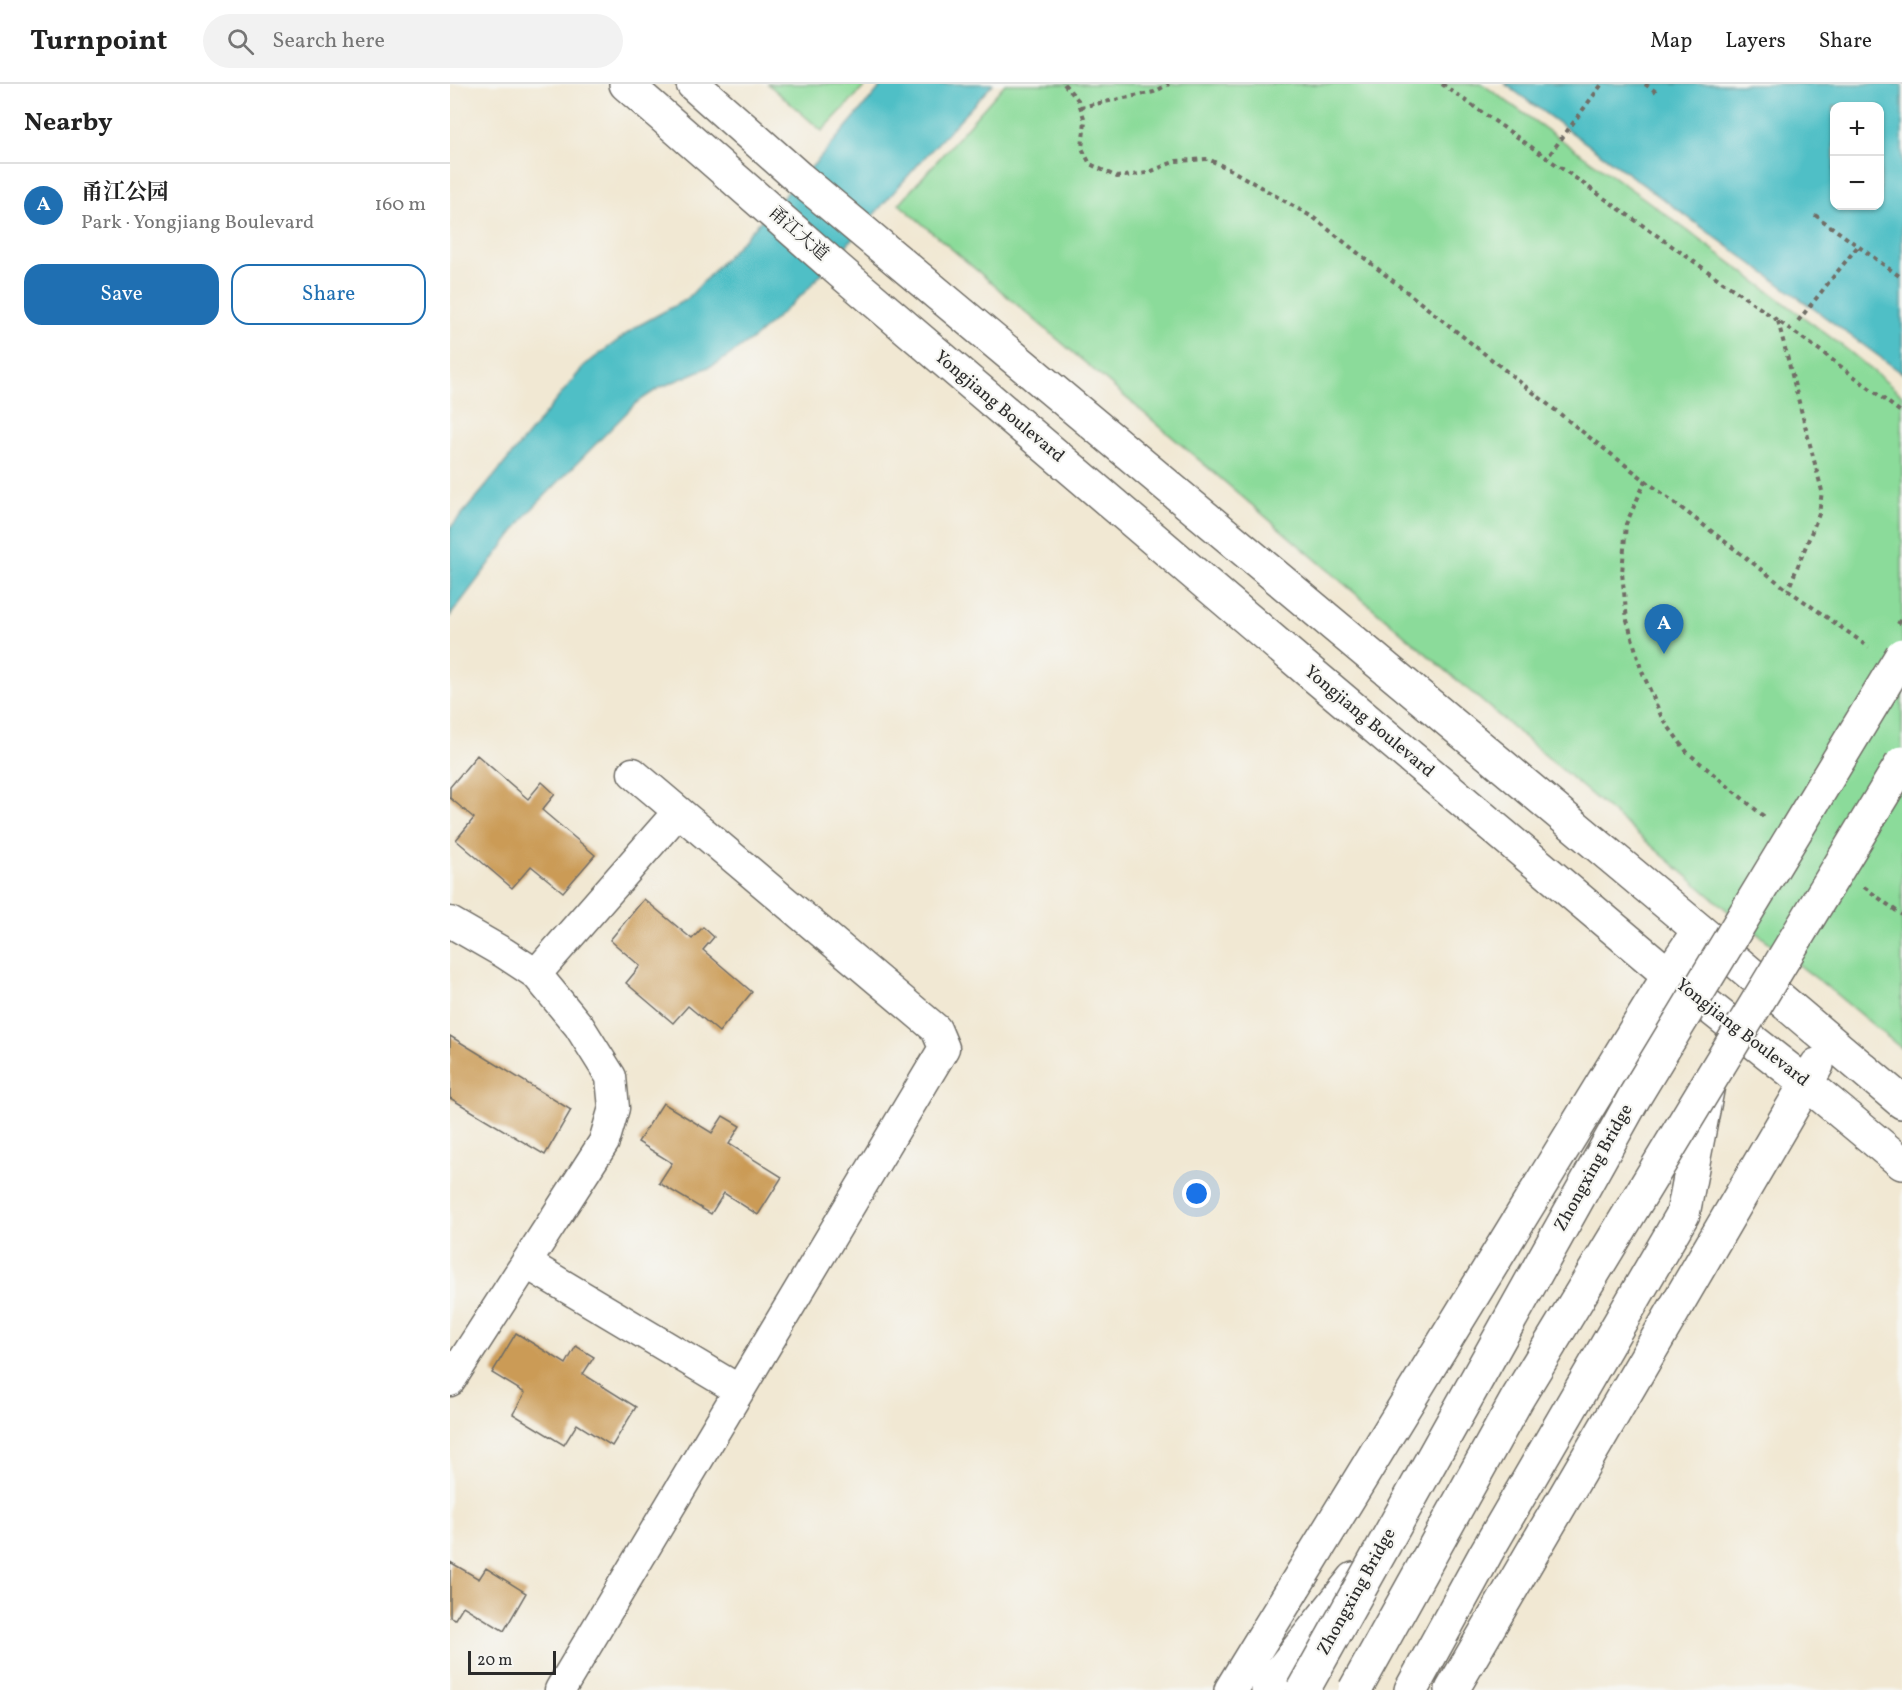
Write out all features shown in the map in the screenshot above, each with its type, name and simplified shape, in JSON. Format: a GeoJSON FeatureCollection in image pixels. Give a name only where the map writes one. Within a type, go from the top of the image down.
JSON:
{"type":"FeatureCollection","features":[{"type":"Feature","properties":{"kind":"main road","name":"甬江大道"},"geometry":{"type":"LineString","coordinates":[[626,84],[842,273]]}},
{"type":"Feature","properties":{"kind":"main road"},"geometry":{"type":"LineString","coordinates":[[693,84],[875,242],[1902,1102]]}},
{"type":"Feature","properties":{"kind":"main road","name":"Yongjiang Boulevard"},"geometry":{"type":"LineString","coordinates":[[842,273],[1669,975],[1806,1083],[1902,1163]]}},
{"type":"Feature","properties":{"kind":"main road","name":"Zhongxing Bridge"},"geometry":{"type":"LineString","coordinates":[[1303,1690],[1635,1096],[1888,652]]}},
{"type":"Feature","properties":{"kind":"main road"},"geometry":{"type":"LineString","coordinates":[[1355,1690],[1517,1399],[1902,763]]}},
{"type":"Feature","properties":{"kind":"main road"},"geometry":{"type":"LineString","coordinates":[[1231,1690],[1669,975],[1699,930]]}},
{"type":"Feature","properties":{"kind":"main road"},"geometry":{"type":"LineString","coordinates":[[1452,1690],[1830,1042]]}},
{"type":"Feature","properties":{"kind":"main road"},"geometry":{"type":"LineString","coordinates":[[1411,1690],[1486,1553],[1683,1215],[1709,1080]]}},
{"type":"Feature","properties":{"kind":"main road"},"geometry":{"type":"LineString","coordinates":[[1268,1690],[1389,1535]]}},
{"type":"Feature","properties":{"kind":"street"},"geometry":{"type":"LineString","coordinates":[[560,1690],[944,1048],[936,1029],[633,773]]}},
{"type":"Feature","properties":{"kind":"street"},"geometry":{"type":"LineString","coordinates":[[536,974],[678,812]]}},
{"type":"Feature","properties":{"kind":"street"},"geometry":{"type":"LineString","coordinates":[[450,922],[536,974],[579,1026],[611,1077],[614,1108],[604,1142],[450,1381]]}},
{"type":"Feature","properties":{"kind":"street"},"geometry":{"type":"LineString","coordinates":[[526,1263],[739,1390]]}},
{"type":"Feature","properties":{"kind":"path"},"geometry":{"type":"LineString","coordinates":[[1064,84],[1078,100],[1085,121],[1082,148],[1090,164],[1117,177],[1147,173],[1176,161],[1209,159],[1314,218],[1788,590],[1888,652]]}},
{"type":"Feature","properties":{"kind":"path"},"geometry":{"type":"LineString","coordinates":[[1080,107],[1154,92],[1169,84]]}},
{"type":"Feature","properties":{"kind":"path"},"geometry":{"type":"LineString","coordinates":[[1442,84],[1818,349],[1902,412]]}},
{"type":"Feature","properties":{"kind":"path"},"geometry":{"type":"LineString","coordinates":[[1550,154],[1602,84]]}},
{"type":"Feature","properties":{"kind":"path"},"geometry":{"type":"LineString","coordinates":[[1645,84],[1659,94]]}},
{"type":"Feature","properties":{"kind":"path"},"geometry":{"type":"LineString","coordinates":[[1815,215],[1902,278]]}},
{"type":"Feature","properties":{"kind":"path"},"geometry":{"type":"LineString","coordinates":[[1798,321],[1858,246]]}},
{"type":"Feature","properties":{"kind":"path"},"geometry":{"type":"LineString","coordinates":[[1778,321],[1822,491],[1819,513],[1788,590]]}},
{"type":"Feature","properties":{"kind":"path"},"geometry":{"type":"LineString","coordinates":[[1646,480],[1626,524],[1622,573],[1627,620],[1641,669],[1662,718],[1686,752],[1774,825]]}},
{"type":"Feature","properties":{"kind":"path"},"geometry":{"type":"LineString","coordinates":[[1858,882],[1902,915]]}},
{"type":"Feature","properties":{"kind":"green space"},"geometry":{"type":"Polygon","coordinates":[[[768,84],[867,84],[822,131],[768,84]]]}},
{"type":"Feature","properties":{"kind":"green space"},"geometry":{"type":"Polygon","coordinates":[[[1005,84],[1482,84],[1645,199],[1849,351],[1902,395],[1902,1049],[1825,985],[1729,912],[899,204],[1005,84]]]}},
{"type":"Feature","properties":{"kind":"water"},"geometry":{"type":"Polygon","coordinates":[[[883,84],[993,84],[807,290],[754,338],[718,363],[659,388],[636,403],[528,513],[450,616],[450,528],[585,365],[636,327],[687,299],[819,159],[883,84]]]}},
{"type":"Feature","properties":{"kind":"water"},"geometry":{"type":"Polygon","coordinates":[[[1505,84],[1902,84],[1902,373],[1505,84]]]}},
{"type":"Feature","properties":{"kind":"building"},"geometry":{"type":"Polygon","coordinates":[[[477,755],[528,799],[542,782],[555,794],[542,810],[595,855],[563,892],[531,866],[512,888],[456,840],[474,818],[450,798],[450,787],[477,755]]]}},
{"type":"Feature","properties":{"kind":"building"},"geometry":{"type":"Polygon","coordinates":[[[644,899],[692,939],[703,927],[714,937],[703,950],[752,992],[719,1032],[688,1006],[673,1023],[626,983],[640,966],[610,940],[644,899]]]}},
{"type":"Feature","properties":{"kind":"building"},"geometry":{"type":"Polygon","coordinates":[[[450,1036],[571,1110],[545,1155],[450,1098],[450,1036]]]}},
{"type":"Feature","properties":{"kind":"building"},"geometry":{"type":"Polygon","coordinates":[[[663,1103],[712,1133],[723,1116],[740,1126],[729,1144],[782,1177],[758,1215],[724,1193],[711,1214],[659,1183],[672,1163],[638,1142],[663,1103]]]}},
{"type":"Feature","properties":{"kind":"building"},"geometry":{"type":"Polygon","coordinates":[[[516,1333],[566,1364],[576,1346],[594,1357],[583,1374],[636,1407],[612,1446],[577,1424],[564,1445],[513,1414],[525,1393],[492,1373],[516,1333]]]}},
{"type":"Feature","properties":{"kind":"building"},"geometry":{"type":"Polygon","coordinates":[[[450,1562],[479,1579],[486,1568],[526,1593],[504,1631],[463,1606],[455,1619],[450,1617],[450,1562]]]}},
{"type":"Feature","properties":{"kind":"place","name":"甬江公园"},"geometry":{"type":"Point","coordinates":[1664,654]}}]}
